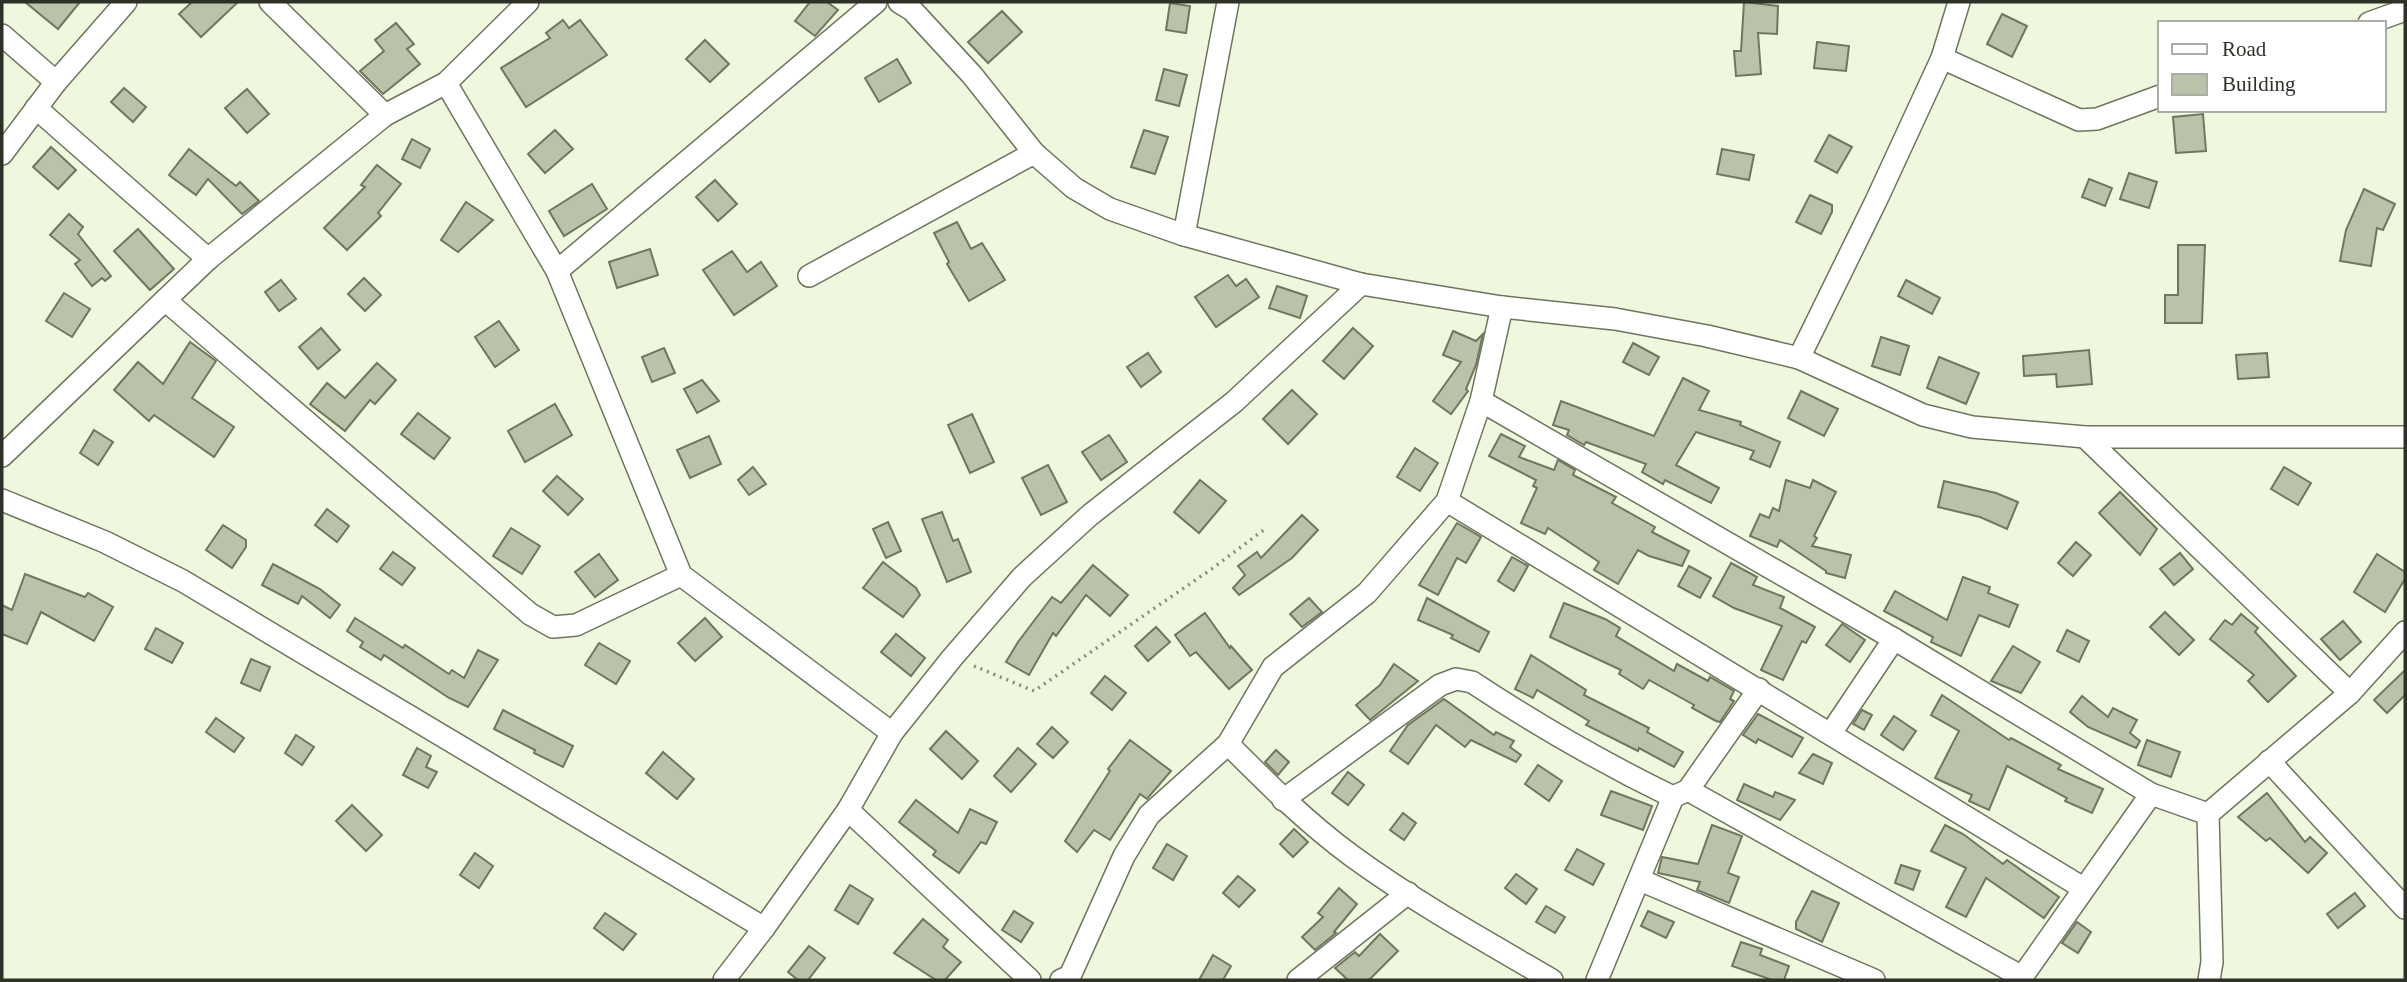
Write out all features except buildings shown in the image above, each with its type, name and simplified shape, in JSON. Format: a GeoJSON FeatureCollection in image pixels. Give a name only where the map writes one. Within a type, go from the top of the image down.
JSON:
{"type":"FeatureCollection","features":[{"type":"Feature","properties":{"kind":"street"},"geometry":{"type":"LineString","coordinates":[[2,154],[57,82],[126,2]]}},
{"type":"Feature","properties":{"kind":"street"},"geometry":{"type":"LineString","coordinates":[[270,2],[385,115]]}},
{"type":"Feature","properties":{"kind":"street"},"geometry":{"type":"LineString","coordinates":[[2,456],[208,259],[385,115],[446,83],[528,2]]}},
{"type":"Feature","properties":{"kind":"street"},"geometry":{"type":"LineString","coordinates":[[557,271],[876,2]]}},
{"type":"Feature","properties":{"kind":"street"},"geometry":{"type":"LineString","coordinates":[[1184,235],[1228,2]]}},
{"type":"Feature","properties":{"kind":"street"},"geometry":{"type":"LineString","coordinates":[[1799,358],[1942,58],[1959,2]]}},
{"type":"Feature","properties":{"kind":"street"},"geometry":{"type":"LineString","coordinates":[[910,4],[972,75],[1034,153],[1074,188],[1110,209],[1184,235],[1361,284],[1502,307],[1615,319],[1707,336],[1799,358],[1923,415],[1972,427],[2085,438],[2405,437]]}},
{"type":"Feature","properties":{"kind":"street"},"geometry":{"type":"LineString","coordinates":[[2375,21],[2405,10]]}},
{"type":"Feature","properties":{"kind":"street"},"geometry":{"type":"LineString","coordinates":[[2,35],[57,82]]}},
{"type":"Feature","properties":{"kind":"street"},"geometry":{"type":"LineString","coordinates":[[1942,58],[2079,120],[2096,118],[2158,97]]}},
{"type":"Feature","properties":{"kind":"street"},"geometry":{"type":"LineString","coordinates":[[446,83],[557,271],[681,575],[892,733]]}},
{"type":"Feature","properties":{"kind":"street"},"geometry":{"type":"LineString","coordinates":[[36,108],[208,259]]}},
{"type":"Feature","properties":{"kind":"street"},"geometry":{"type":"LineString","coordinates":[[809,276],[1034,153]]}},
{"type":"Feature","properties":{"kind":"street"},"geometry":{"type":"LineString","coordinates":[[724,980],[848,810],[892,733],[952,658],[1022,578],[1090,515],[1234,402],[1361,284]]}},
{"type":"Feature","properties":{"kind":"street"},"geometry":{"type":"LineString","coordinates":[[165,300],[519,606],[541,621],[553,627],[576,625],[681,575]]}},
{"type":"Feature","properties":{"kind":"street"},"geometry":{"type":"LineString","coordinates":[[1061,980],[1070,976],[1124,856],[1149,815],[1228,744],[1273,667],[1367,593],[1447,501],[1481,401],[1502,307]]}},
{"type":"Feature","properties":{"kind":"street"},"geometry":{"type":"LineString","coordinates":[[1481,401],[1894,639],[2151,794],[2208,814]]}},
{"type":"Feature","properties":{"kind":"street"},"geometry":{"type":"LineString","coordinates":[[2085,438],[2350,693]]}},
{"type":"Feature","properties":{"kind":"street"},"geometry":{"type":"LineString","coordinates":[[2,500],[105,542],[183,581],[764,928]]}},
{"type":"Feature","properties":{"kind":"street"},"geometry":{"type":"LineString","coordinates":[[1447,501],[2083,888]]}},
{"type":"Feature","properties":{"kind":"street"},"geometry":{"type":"LineString","coordinates":[[2208,814],[2350,693],[2405,632]]}},
{"type":"Feature","properties":{"kind":"street"},"geometry":{"type":"LineString","coordinates":[[1831,733],[1894,639]]}},
{"type":"Feature","properties":{"kind":"street"},"geometry":{"type":"LineString","coordinates":[[1283,800],[1440,685],[1456,678],[1472,682],[1575,747],[1681,794],[2022,979],[2151,794]]}},
{"type":"Feature","properties":{"kind":"street"},"geometry":{"type":"LineString","coordinates":[[1597,980],[1681,794],[1759,689]]}},
{"type":"Feature","properties":{"kind":"street"},"geometry":{"type":"LineString","coordinates":[[1228,744],[1283,800],[1352,856],[1524,973],[1552,980]]}},
{"type":"Feature","properties":{"kind":"street"},"geometry":{"type":"LineString","coordinates":[[2269,761],[2405,908]]}},
{"type":"Feature","properties":{"kind":"street"},"geometry":{"type":"LineString","coordinates":[[848,810],[1030,980]]}},
{"type":"Feature","properties":{"kind":"street"},"geometry":{"type":"LineString","coordinates":[[2208,814],[2212,962],[2209,980]]}},
{"type":"Feature","properties":{"kind":"street"},"geometry":{"type":"LineString","coordinates":[[1640,880],[1874,980]]}},
{"type":"Feature","properties":{"kind":"street"},"geometry":{"type":"LineString","coordinates":[[1298,980],[1408,893]]}},
{"type":"Feature","properties":{"kind":"path"},"geometry":{"type":"LineString","coordinates":[[952,658],[1034,691],[1213,568],[1265,528]]}}]}
